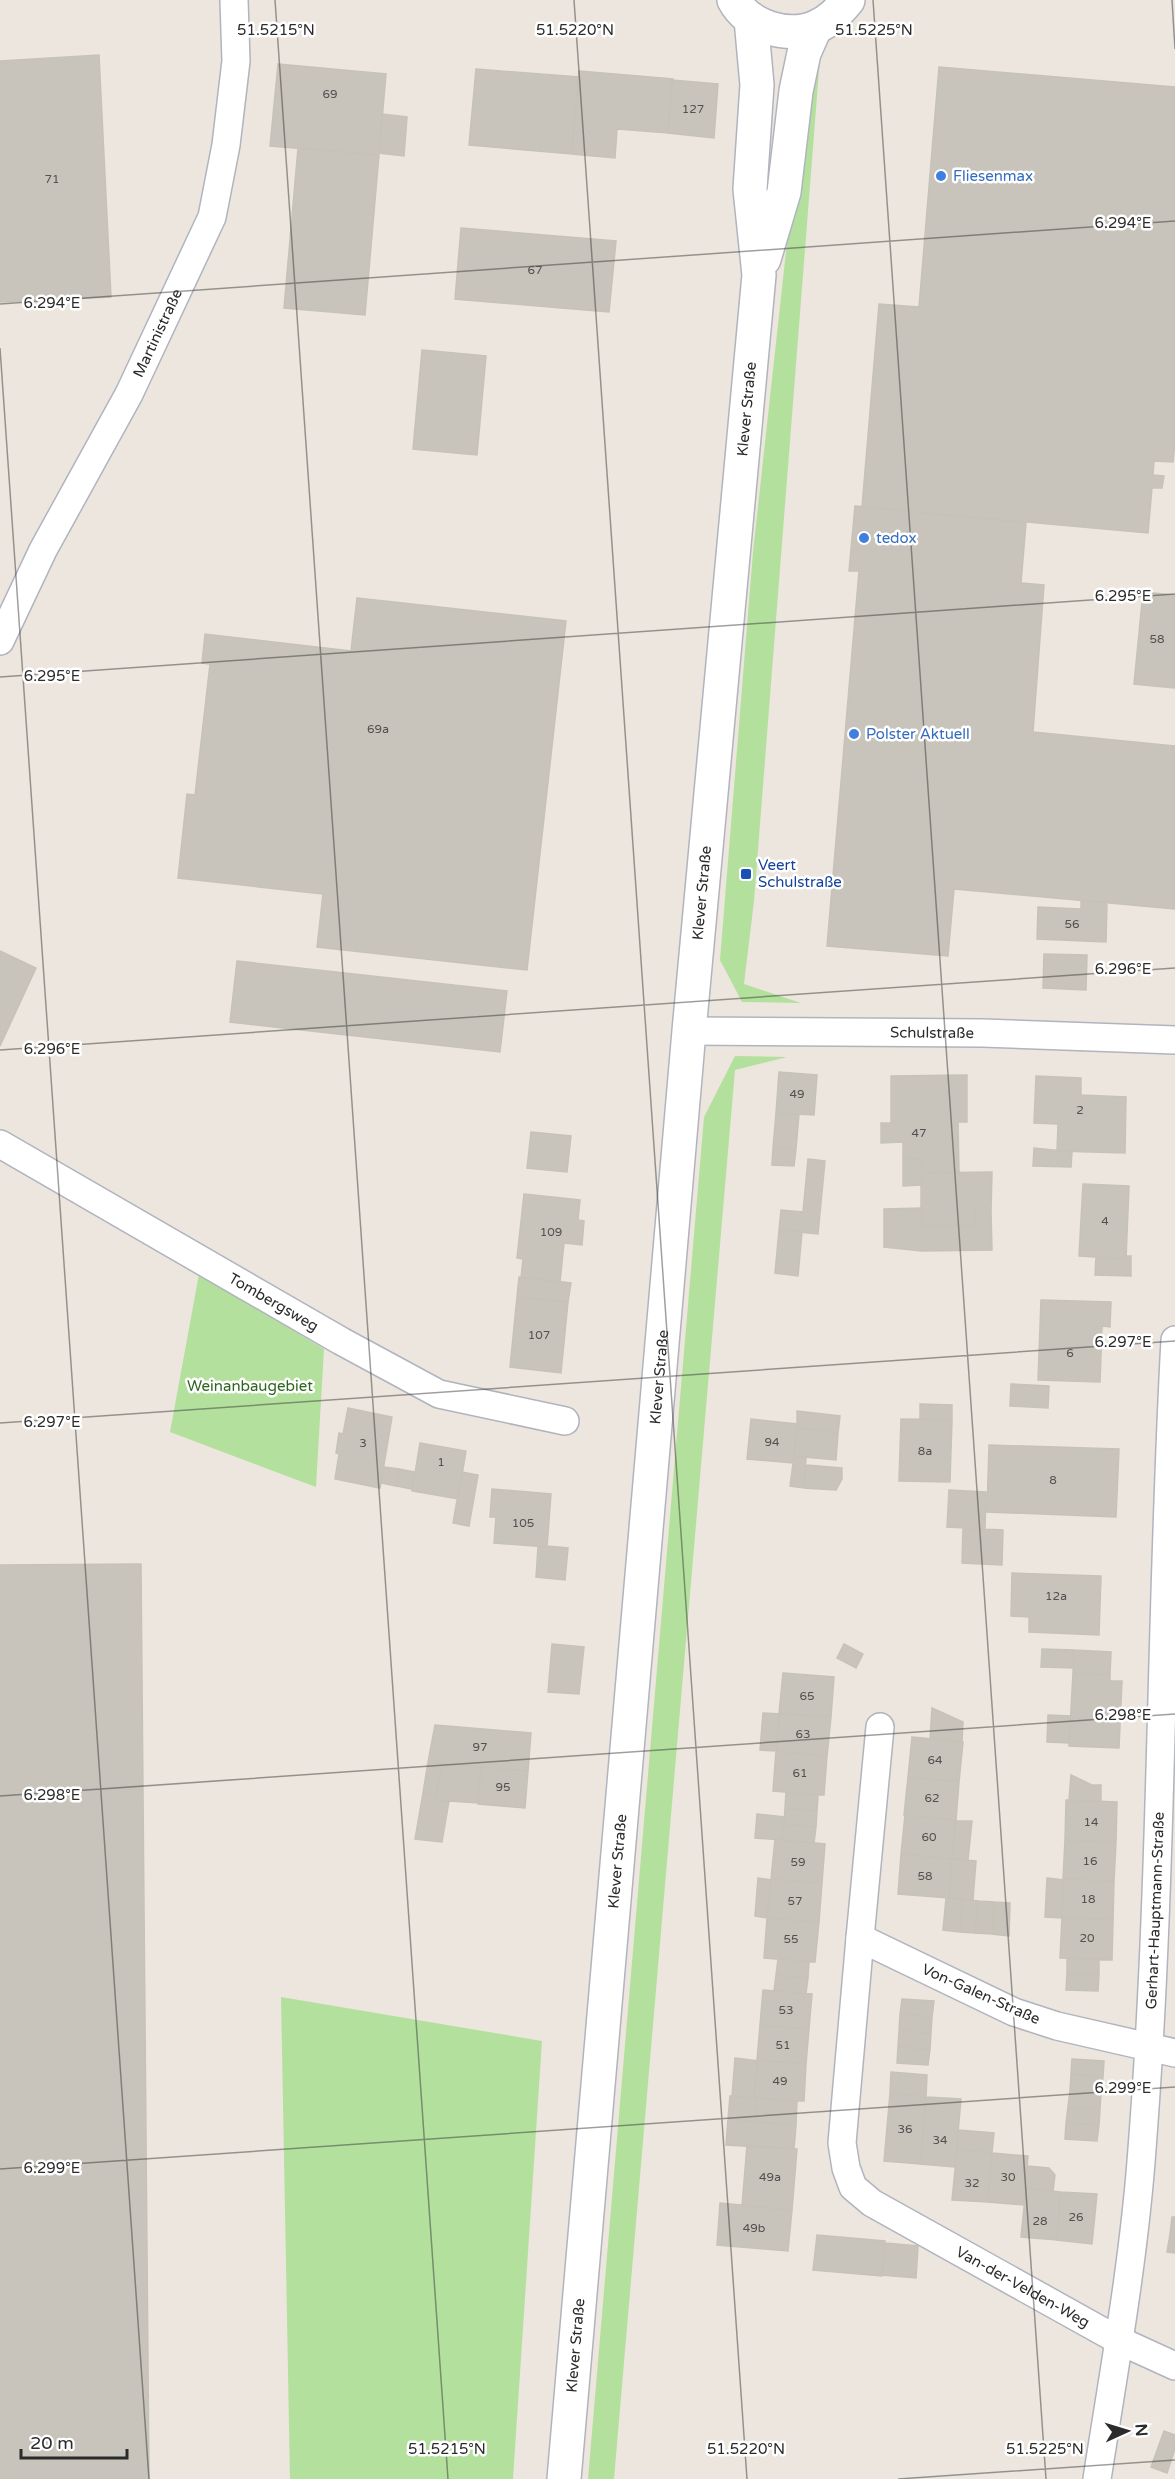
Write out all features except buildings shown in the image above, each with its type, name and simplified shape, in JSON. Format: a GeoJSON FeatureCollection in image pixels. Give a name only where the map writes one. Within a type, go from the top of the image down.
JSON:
{"type":"FeatureCollection","features":[{"type":"Feature","properties":{"kind":"main road"},"geometry":{"type":"LineString","coordinates":[[743,10],[771,29],[794,32],[815,28],[834,16],[848,0]]}},
{"type":"Feature","properties":{"kind":"main road","name":"Klever Straße"},"geometry":{"type":"LineString","coordinates":[[564,2479],[689,1031],[759,275],[750,189],[757,86],[743,10]]}},
{"type":"Feature","properties":{"kind":"main road","name":"Klever Straße"},"geometry":{"type":"LineString","coordinates":[[759,275],[784,192],[796,91],[804,53],[815,28]]}},
{"type":"Feature","properties":{"kind":"street","name":"Martinistraße"},"geometry":{"type":"LineString","coordinates":[[0,641],[43,550],[129,394],[212,217],[226,145],[236,61],[234,0]]}},
{"type":"Feature","properties":{"kind":"street","name":"Schulstraße"},"geometry":{"type":"LineString","coordinates":[[689,1031],[983,1033],[1175,1040]]}},
{"type":"Feature","properties":{"kind":"street","name":"Tombergsweg"},"geometry":{"type":"LineString","coordinates":[[0,1144],[341,1341],[439,1394],[565,1421]]}},
{"type":"Feature","properties":{"kind":"street","name":"Gerhart-Hauptmann-Straße"},"geometry":{"type":"LineString","coordinates":[[1097,2479],[1142,2153],[1149,2046],[1172,1491],[1175,1340]]}},
{"type":"Feature","properties":{"kind":"street"},"geometry":{"type":"LineString","coordinates":[[860,1938],[880,1727]]}},
{"type":"Feature","properties":{"kind":"street","name":"Von-Galen-Straße"},"geometry":{"type":"LineString","coordinates":[[860,1938],[1014,2012],[1057,2026],[1175,2053]]}},
{"type":"Feature","properties":{"kind":"street","name":"Van-der-Velden-Weg"},"geometry":{"type":"LineString","coordinates":[[860,1938],[842,2143],[846,2168],[853,2187],[872,2202],[1118,2340],[1175,2366]]}},
{"type":"Feature","properties":{"kind":"green space"},"geometry":{"type":"Polygon","coordinates":[[[821,45],[754,901],[744,984],[801,1003],[742,1002],[720,960],[753,552],[802,106],[821,45]]]}},
{"type":"Feature","properties":{"kind":"green space"},"geometry":{"type":"Polygon","coordinates":[[[735,1056],[787,1057],[735,1070],[614,2479],[588,2479],[704,1117],[735,1056]]]}},
{"type":"Feature","properties":{"kind":"green space","name":"Weinanbaugebiet"},"geometry":{"type":"Polygon","coordinates":[[[199,1274],[324,1349],[316,1487],[170,1432],[199,1274]]]}},
{"type":"Feature","properties":{"kind":"green space"},"geometry":{"type":"Polygon","coordinates":[[[281,1997],[542,2041],[513,2479],[290,2479],[281,1997]]]}},
{"type":"Feature","properties":{"kind":"place","name":"Fliesenmax"},"geometry":{"type":"Point","coordinates":[941,176]}},
{"type":"Feature","properties":{"kind":"place","name":"tedox"},"geometry":{"type":"Point","coordinates":[864,538]}},
{"type":"Feature","properties":{"kind":"place","name":"Polster Aktuell"},"geometry":{"type":"Point","coordinates":[854,734]}},
{"type":"Feature","properties":{"kind":"place","name":"Veert Schulstraße"},"geometry":{"type":"Point","coordinates":[746,874]}}]}
